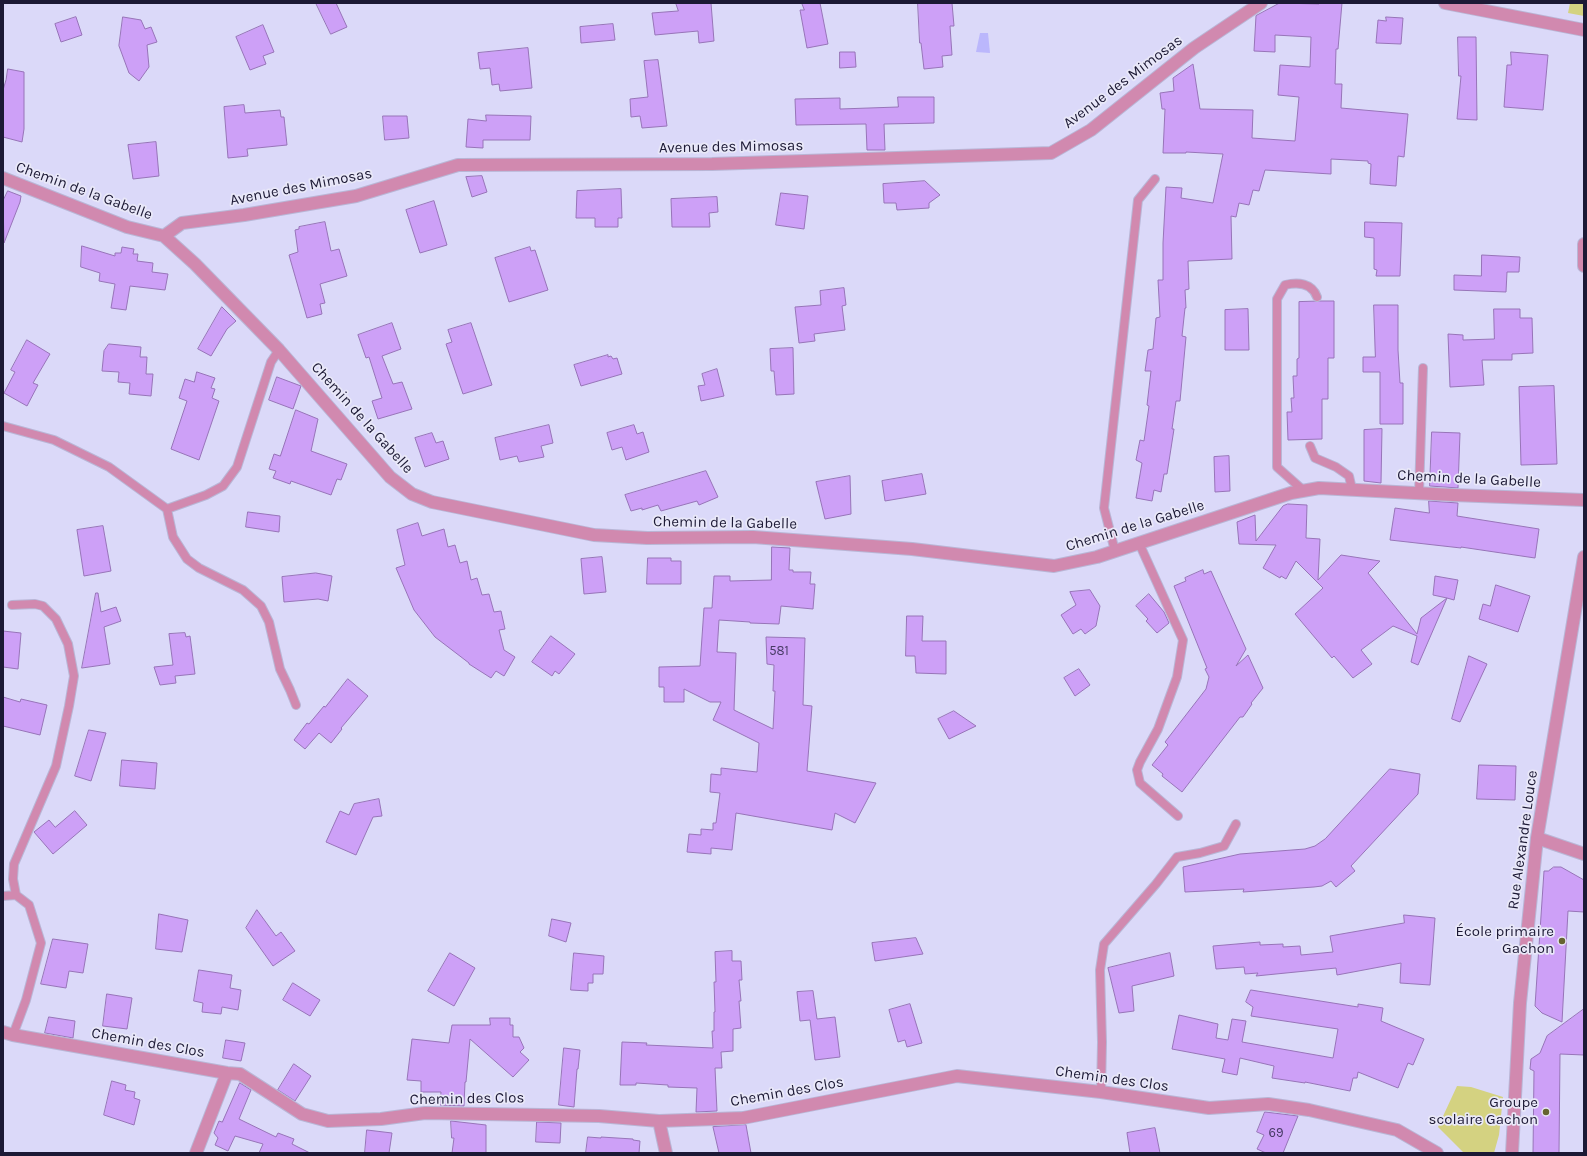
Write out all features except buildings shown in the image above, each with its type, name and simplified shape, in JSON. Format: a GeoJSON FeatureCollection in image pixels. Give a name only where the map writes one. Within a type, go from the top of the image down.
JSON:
{"type":"FeatureCollection","features":[{"type":"Feature","properties":{"kind":"street","name":"Avenue des Mimosas"},"geometry":{"type":"LineString","coordinates":[[164,236],[182,223],[244,215],[356,196],[458,165],[712,164],[1050,153],[1091,130],[1194,48],[1261,3]]}},
{"type":"Feature","properties":{"kind":"street"},"geometry":{"type":"LineString","coordinates":[[1445,3],[1460,4],[1584,30]]}},
{"type":"Feature","properties":{"kind":"street","name":"Chemin de la Gabelle"},"geometry":{"type":"LineString","coordinates":[[3,178],[127,227],[164,236],[195,264],[280,350],[390,476],[412,494],[432,502],[594,535],[647,538],[753,537],[912,549],[1054,566],[1097,557],[1291,493],[1319,488],[1584,500]]}},
{"type":"Feature","properties":{"kind":"street"},"geometry":{"type":"LineString","coordinates":[[1584,244],[1584,266]]}},
{"type":"Feature","properties":{"kind":"street","name":"Rue Alexandre Louce"},"geometry":{"type":"LineString","coordinates":[[1512,1153],[1520,1003],[1537,838],[1584,557]]}},
{"type":"Feature","properties":{"kind":"street"},"geometry":{"type":"LineString","coordinates":[[1537,838],[1584,854]]}},
{"type":"Feature","properties":{"kind":"street","name":"Chemin des Clos"},"geometry":{"type":"LineString","coordinates":[[8,1034],[227,1073],[240,1074],[302,1114],[328,1121],[382,1119],[426,1113],[591,1116],[659,1121],[743,1118],[957,1076],[1101,1092],[1209,1108],[1268,1104],[1309,1110],[1397,1130],[1437,1153]]}},
{"type":"Feature","properties":{"kind":"street"},"geometry":{"type":"LineString","coordinates":[[196,1153],[227,1073]]}},
{"type":"Feature","properties":{"kind":"street"},"geometry":{"type":"LineString","coordinates":[[659,1121],[666,1153]]}},
{"type":"Feature","properties":{"kind":"lane"},"geometry":{"type":"LineString","coordinates":[[1115,551],[1104,508],[1138,200],[1156,179]]}},
{"type":"Feature","properties":{"kind":"lane"},"geometry":{"type":"LineString","coordinates":[[1304,491],[1277,467],[1277,299],[1285,285],[1296,282],[1307,285],[1315,291],[1317,297]]}},
{"type":"Feature","properties":{"kind":"lane"},"geometry":{"type":"LineString","coordinates":[[167,509],[206,495],[223,486],[237,467],[271,362],[280,350]]}},
{"type":"Feature","properties":{"kind":"lane"},"geometry":{"type":"LineString","coordinates":[[1419,493],[1423,368]]}},
{"type":"Feature","properties":{"kind":"lane"},"geometry":{"type":"LineString","coordinates":[[3,426],[54,440],[109,467],[167,509],[173,537],[187,559],[199,568],[243,590],[261,606],[269,622],[280,669],[296,705]]}},
{"type":"Feature","properties":{"kind":"lane"},"geometry":{"type":"LineString","coordinates":[[1310,446],[1315,458],[1336,467],[1349,476],[1352,489]]}},
{"type":"Feature","properties":{"kind":"lane"},"geometry":{"type":"LineString","coordinates":[[1140,543],[1183,640],[1178,677],[1158,729],[1137,770],[1140,783],[1178,816]]}},
{"type":"Feature","properties":{"kind":"lane"},"geometry":{"type":"LineString","coordinates":[[8,1034],[26,1000],[41,943],[29,905],[16,895],[13,879],[14,864],[56,766],[74,676],[68,644],[56,619],[43,606],[35,604],[12,606]]}},
{"type":"Feature","properties":{"kind":"lane"},"geometry":{"type":"LineString","coordinates":[[1101,1092],[1102,1042],[1100,970],[1104,944],[1156,884],[1176,857],[1200,853],[1224,846],[1236,824]]}},
{"type":"Feature","properties":{"kind":"lane"},"geometry":{"type":"LineString","coordinates":[[3,896],[16,895]]}},
{"type":"Feature","properties":{"kind":"shaded area"},"geometry":{"type":"Polygon","coordinates":[[[1570,3],[1584,3],[1584,16],[1568,13],[1570,3]]]}},
{"type":"Feature","properties":{"kind":"shaded area"},"geometry":{"type":"Polygon","coordinates":[[[980,33],[988,33],[990,53],[976,52],[980,33]]]}},
{"type":"Feature","properties":{"kind":"shaded area"},"geometry":{"type":"Polygon","coordinates":[[[1457,1086],[1471,1087],[1503,1097],[1499,1135],[1494,1153],[1464,1153],[1438,1127],[1457,1086]]]}},
{"type":"Feature","properties":{"kind":"place","name":"École primaire Gachon"},"geometry":{"type":"Point","coordinates":[1562,941]}},
{"type":"Feature","properties":{"kind":"place","name":"Groupe scolaire Gachon"},"geometry":{"type":"Point","coordinates":[1546,1112]}}]}
